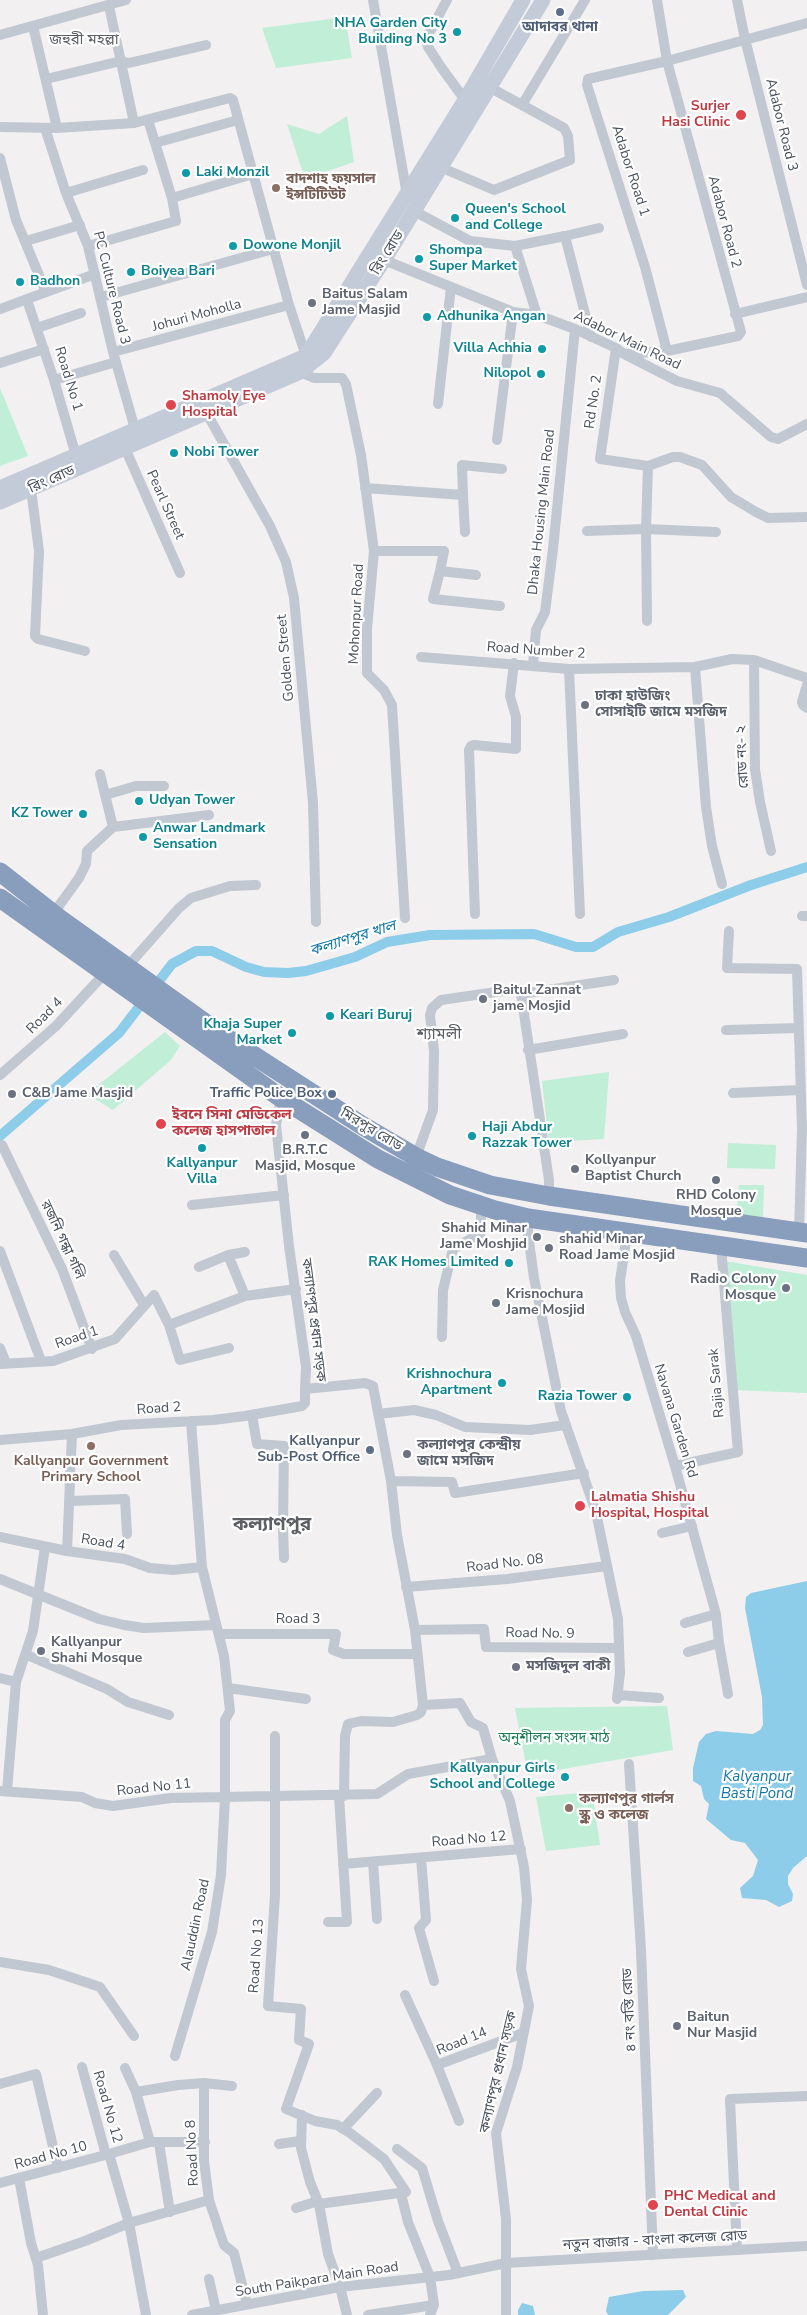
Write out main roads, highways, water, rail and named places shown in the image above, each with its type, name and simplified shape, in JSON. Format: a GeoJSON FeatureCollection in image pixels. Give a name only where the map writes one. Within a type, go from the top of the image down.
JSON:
{"type":"FeatureCollection","features":[{"type":"Feature","properties":{"kind":"highway","name":"মিরপুর রোড"},"geometry":{"type":"LineString","coordinates":[[0,872],[281,1098],[378,1159],[450,1195],[528,1218],[627,1234],[807,1258]]}},
{"type":"Feature","properties":{"kind":"highway","name":"মিরপুর রোড"},"geometry":{"type":"LineString","coordinates":[[0,898],[105,974],[129,976]]}},
{"type":"Feature","properties":{"kind":"highway","name":"মিরপুর রোড"},"geometry":{"type":"LineString","coordinates":[[167,1006],[222,1035],[337,1110],[416,1157],[490,1185],[549,1196],[803,1233]]}},
{"type":"Feature","properties":{"kind":"main road","name":"রিং রোড"},"geometry":{"type":"LineString","coordinates":[[0,502],[31,489],[135,429],[306,356],[465,100],[523,0]]}},
{"type":"Feature","properties":{"kind":"main road","name":"রিং রোড"},"geometry":{"type":"LineString","coordinates":[[0,488],[78,461],[125,448],[300,372],[324,354],[384,260],[543,0]]}},
{"type":"Feature","properties":{"kind":"water","name":"Kalyanpur Basti Pond"},"geometry":{"type":"Polygon","coordinates":[[[807,1581],[807,1856],[793,1868],[788,1876],[788,1884],[793,1894],[792,1901],[779,1907],[766,1900],[742,1898],[740,1888],[753,1876],[758,1860],[745,1843],[731,1840],[706,1819],[709,1804],[704,1799],[701,1786],[693,1781],[693,1768],[699,1742],[706,1734],[716,1731],[753,1734],[760,1730],[763,1725],[762,1697],[745,1608],[746,1597],[751,1593],[807,1581]]]}},
{"type":"Feature","properties":{"kind":"water"},"geometry":{"type":"Polygon","coordinates":[[[683,2290],[686,2297],[668,2315],[608,2315],[606,2311],[609,2297],[643,2291],[683,2290]]]}},
{"type":"Feature","properties":{"kind":"water"},"geometry":{"type":"Polygon","coordinates":[[[522,2303],[533,2306],[535,2315],[518,2315],[518,2310],[522,2303]]]}},
{"type":"Feature","properties":{"kind":"waterway","name":"কল্যাণপুর খাল"},"geometry":{"type":"LineString","coordinates":[[0,1136],[119,1033],[172,964],[196,951],[212,951],[246,967],[264,972],[288,973],[306,971],[355,957],[387,942],[430,935],[534,934],[576,947],[593,947],[618,932],[669,917],[751,885],[807,867]]}},
{"type":"Feature","properties":{"kind":"place","name":"আদাবর থানা"},"geometry":{"type":"Point","coordinates":[560,12]}},
{"type":"Feature","properties":{"kind":"place","name":"NHA Garden City Building No 3"},"geometry":{"type":"Point","coordinates":[457,32]}},
{"type":"Feature","properties":{"kind":"place","name":"Surjer Hasi Clinic"},"geometry":{"type":"Point","coordinates":[741,115]}},
{"type":"Feature","properties":{"kind":"place","name":"Laki Monzil"},"geometry":{"type":"Point","coordinates":[186,173]}},
{"type":"Feature","properties":{"kind":"place","name":"বাদশাহ ফয়সাল ইন্সটিটিউট"},"geometry":{"type":"Point","coordinates":[276,188]}},
{"type":"Feature","properties":{"kind":"place","name":"Queen's School and College"},"geometry":{"type":"Point","coordinates":[455,218]}},
{"type":"Feature","properties":{"kind":"place","name":"Dowone Monjil"},"geometry":{"type":"Point","coordinates":[233,246]}},
{"type":"Feature","properties":{"kind":"place","name":"Shompa Super Market"},"geometry":{"type":"Point","coordinates":[419,259]}},
{"type":"Feature","properties":{"kind":"place","name":"Boiyea Bari"},"geometry":{"type":"Point","coordinates":[131,272]}},
{"type":"Feature","properties":{"kind":"place","name":"Badhon"},"geometry":{"type":"Point","coordinates":[20,282]}},
{"type":"Feature","properties":{"kind":"place","name":"Baitus Salam Jame Masjid"},"geometry":{"type":"Point","coordinates":[312,303]}},
{"type":"Feature","properties":{"kind":"place","name":"Adhunika Angan"},"geometry":{"type":"Point","coordinates":[427,317]}},
{"type":"Feature","properties":{"kind":"place","name":"Villa Achhia"},"geometry":{"type":"Point","coordinates":[542,349]}},
{"type":"Feature","properties":{"kind":"place","name":"Nilopol"},"geometry":{"type":"Point","coordinates":[541,374]}},
{"type":"Feature","properties":{"kind":"place","name":"Shamoly Eye Hospital"},"geometry":{"type":"Point","coordinates":[171,405]}},
{"type":"Feature","properties":{"kind":"place","name":"Nobi Tower"},"geometry":{"type":"Point","coordinates":[174,453]}},
{"type":"Feature","properties":{"kind":"place","name":"ঢাকা হাউজিং সোসাইটি জামে মসজিদ"},"geometry":{"type":"Point","coordinates":[585,705]}},
{"type":"Feature","properties":{"kind":"place","name":"Udyan Tower"},"geometry":{"type":"Point","coordinates":[139,801]}},
{"type":"Feature","properties":{"kind":"place","name":"KZ Tower"},"geometry":{"type":"Point","coordinates":[83,814]}},
{"type":"Feature","properties":{"kind":"place","name":"Anwar Landmark Sensation"},"geometry":{"type":"Point","coordinates":[143,837]}},
{"type":"Feature","properties":{"kind":"place","name":"Baitul Zannat jame Mosjid"},"geometry":{"type":"Point","coordinates":[483,999]}},
{"type":"Feature","properties":{"kind":"place","name":"Keari Buruj"},"geometry":{"type":"Point","coordinates":[330,1016]}},
{"type":"Feature","properties":{"kind":"place","name":"Khaja Super Market"},"geometry":{"type":"Point","coordinates":[292,1033]}},
{"type":"Feature","properties":{"kind":"place","name":"C&B Jame Masjid"},"geometry":{"type":"Point","coordinates":[12,1094]}},
{"type":"Feature","properties":{"kind":"place","name":"Traffic Police Box"},"geometry":{"type":"Point","coordinates":[332,1094]}},
{"type":"Feature","properties":{"kind":"place","name":"ইবনে সিনা মেডিকেল কলেজ হাসপাতাল"},"geometry":{"type":"Point","coordinates":[161,1124]}},
{"type":"Feature","properties":{"kind":"place","name":"B.R.T.C Masjid, Mosque"},"geometry":{"type":"Point","coordinates":[305,1135]}},
{"type":"Feature","properties":{"kind":"place","name":"Haji Abdur Razzak Tower"},"geometry":{"type":"Point","coordinates":[472,1136]}},
{"type":"Feature","properties":{"kind":"place","name":"Kallyanpur Villa"},"geometry":{"type":"Point","coordinates":[202,1148]}},
{"type":"Feature","properties":{"kind":"place","name":"Kollyanpur Baptist Church"},"geometry":{"type":"Point","coordinates":[575,1169]}},
{"type":"Feature","properties":{"kind":"place","name":"RHD Colony Mosque"},"geometry":{"type":"Point","coordinates":[716,1180]}},
{"type":"Feature","properties":{"kind":"place","name":"Shahid Minar Jame Moshjid"},"geometry":{"type":"Point","coordinates":[537,1237]}},
{"type":"Feature","properties":{"kind":"place","name":"shahid Minar Road Jame Mosjid"},"geometry":{"type":"Point","coordinates":[549,1248]}},
{"type":"Feature","properties":{"kind":"place","name":"RAK Homes Limited"},"geometry":{"type":"Point","coordinates":[509,1263]}},
{"type":"Feature","properties":{"kind":"place","name":"Radio Colony Mosque"},"geometry":{"type":"Point","coordinates":[786,1288]}},
{"type":"Feature","properties":{"kind":"place","name":"Krisnochura Jame Mosjid"},"geometry":{"type":"Point","coordinates":[496,1303]}},
{"type":"Feature","properties":{"kind":"place","name":"Krishnochura Apartment"},"geometry":{"type":"Point","coordinates":[502,1383]}},
{"type":"Feature","properties":{"kind":"place","name":"Razia Tower"},"geometry":{"type":"Point","coordinates":[627,1397]}},
{"type":"Feature","properties":{"kind":"place","name":"Kallyanpur Government Primary School"},"geometry":{"type":"Point","coordinates":[91,1446]}},
{"type":"Feature","properties":{"kind":"place","name":"Kallyanpur Sub-Post Office"},"geometry":{"type":"Point","coordinates":[370,1450]}},
{"type":"Feature","properties":{"kind":"place","name":"কল্যাণপুর কেন্দ্রীয় জামে মসজিদ"},"geometry":{"type":"Point","coordinates":[407,1454]}},
{"type":"Feature","properties":{"kind":"place","name":"Lalmatia Shishu Hospital, Hospital"},"geometry":{"type":"Point","coordinates":[580,1506]}},
{"type":"Feature","properties":{"kind":"place","name":"Kallyanpur Shahi Mosque"},"geometry":{"type":"Point","coordinates":[41,1651]}},
{"type":"Feature","properties":{"kind":"place","name":"মসজিদুল বাকী"},"geometry":{"type":"Point","coordinates":[516,1667]}},
{"type":"Feature","properties":{"kind":"place","name":"Kallyanpur Girls School and College"},"geometry":{"type":"Point","coordinates":[565,1777]}},
{"type":"Feature","properties":{"kind":"place","name":"কল্যাণপুর গার্লস স্কুল ও কলেজ"},"geometry":{"type":"Point","coordinates":[569,1808]}},
{"type":"Feature","properties":{"kind":"place","name":"Baitun Nur Masjid"},"geometry":{"type":"Point","coordinates":[677,2026]}},
{"type":"Feature","properties":{"kind":"place","name":"PHC Medical and Dental Clinic"},"geometry":{"type":"Point","coordinates":[653,2205]}},
{"type":"Feature","properties":{"kind":"district","name":"জহুরী মহল্লা"},"geometry":{"type":"Point","coordinates":[84,40]}},
{"type":"Feature","properties":{"kind":"district","name":"শ্যামলী"},"geometry":{"type":"Point","coordinates":[439,1035]}},
{"type":"Feature","properties":{"kind":"district","name":"কল্যাণপুর"},"geometry":{"type":"Point","coordinates":[272,1525]}},
{"type":"Feature","properties":{"kind":"park label","name":"অনুশীলন সংসদ মাঠ"},"geometry":{"type":"Point","coordinates":[554,1739]}}]}
